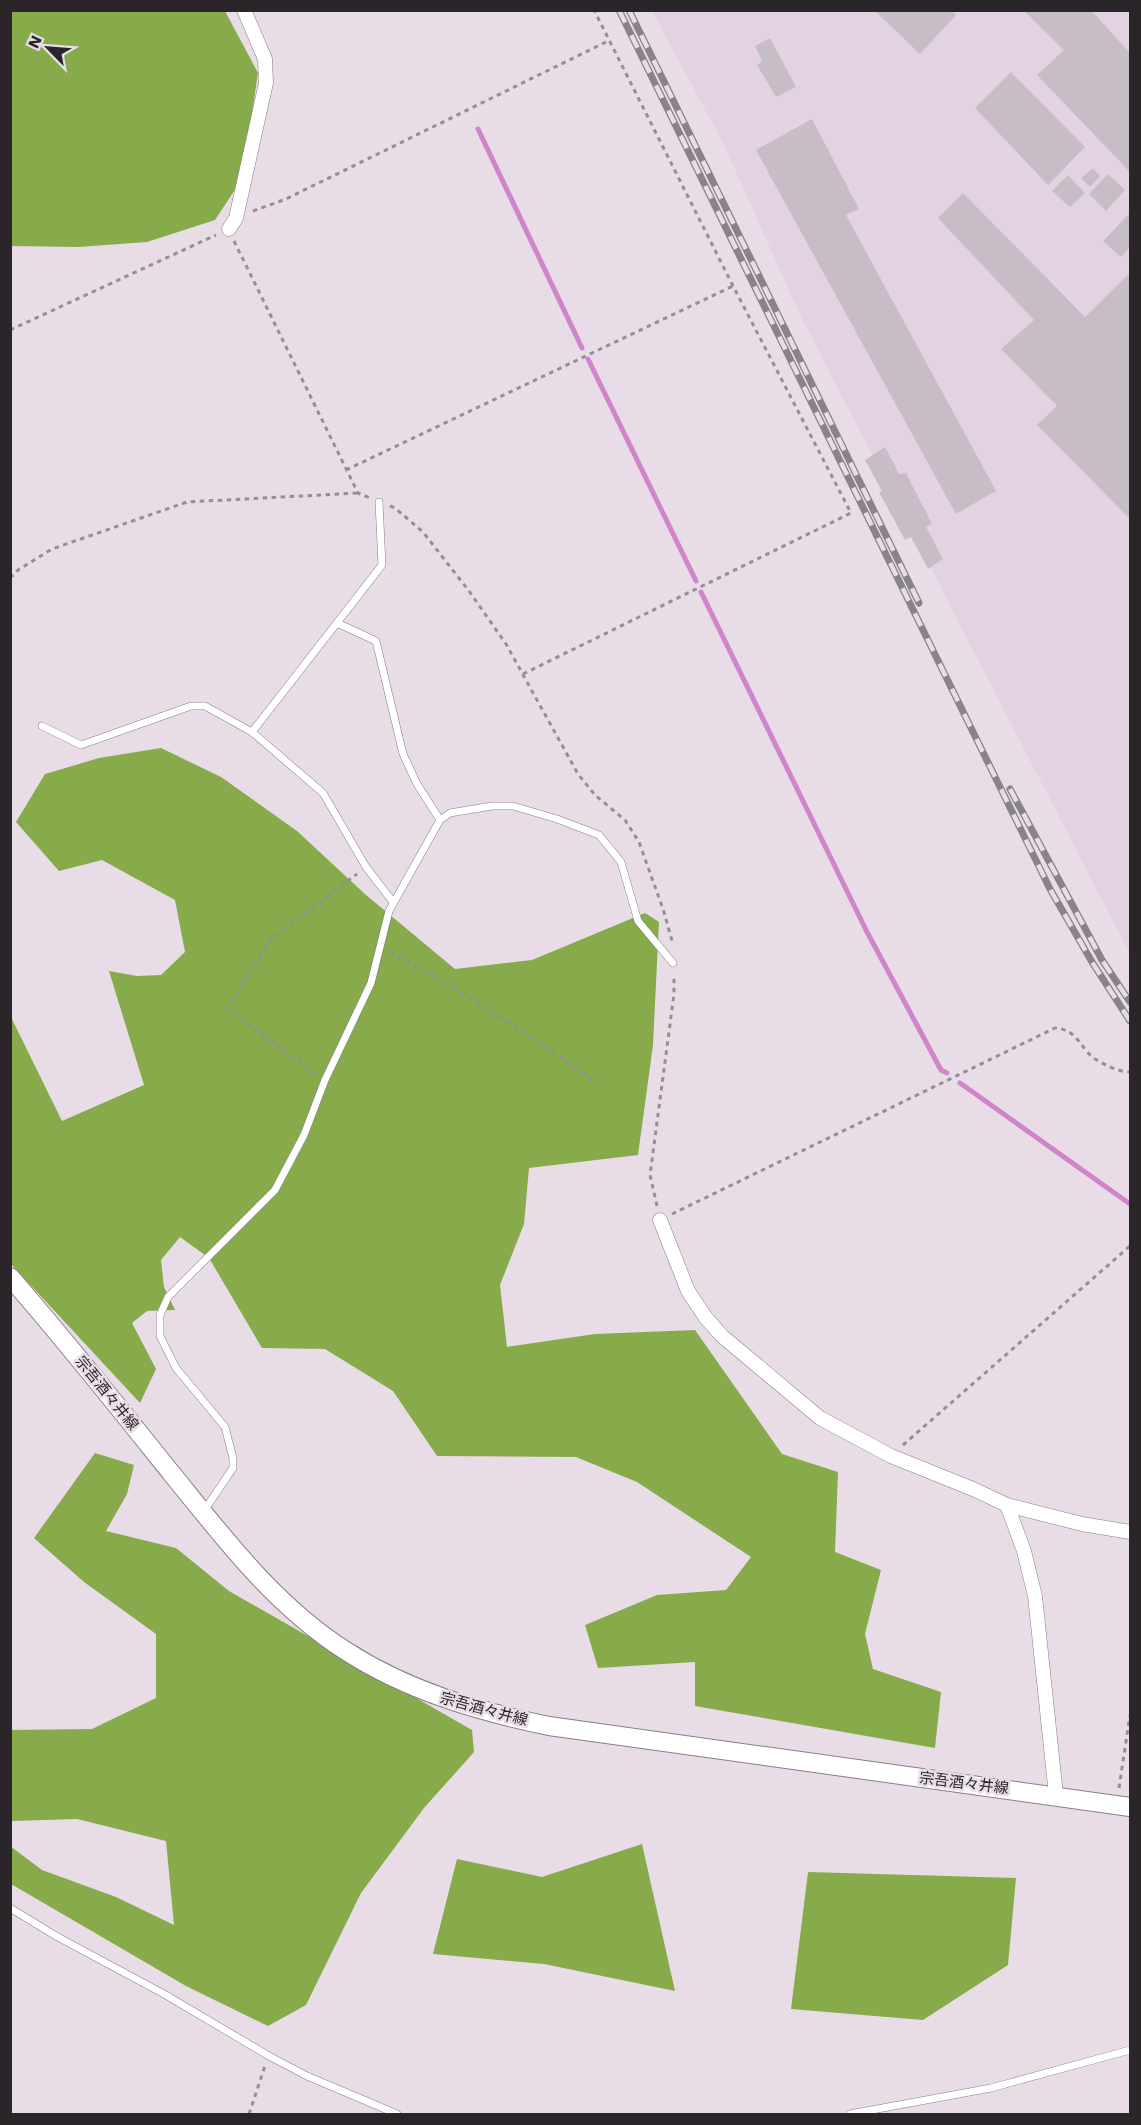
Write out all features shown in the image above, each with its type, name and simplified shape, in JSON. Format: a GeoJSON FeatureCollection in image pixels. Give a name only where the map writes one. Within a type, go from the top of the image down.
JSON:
{"type":"FeatureCollection","features":[{"type":"Feature","properties":{"kind":"main road","name":"宗吾酒々井線"},"geometry":{"type":"LineString","coordinates":[[10,1277],[203,1512],[281,1601],[309,1626],[393,1678],[434,1695],[498,1715],[549,1726],[1124,1806]]}},
{"type":"Feature","properties":{"kind":"street"},"geometry":{"type":"LineString","coordinates":[[232,223],[266,83],[266,58],[244,10]]}},
{"type":"Feature","properties":{"kind":"street"},"geometry":{"type":"LineString","coordinates":[[660,1220],[688,1291],[706,1318],[722,1336],[820,1418],[891,1456],[1007,1505],[1082,1524],[1131,1533]]}},
{"type":"Feature","properties":{"kind":"street"},"geometry":{"type":"LineString","coordinates":[[1007,1505],[1024,1551],[1035,1596],[1056,1795]]}},
{"type":"Feature","properties":{"kind":"lane"},"geometry":{"type":"LineString","coordinates":[[252,732],[382,565],[379,502]]}},
{"type":"Feature","properties":{"kind":"lane"},"geometry":{"type":"LineString","coordinates":[[337,623],[376,640],[403,754],[417,784],[440,820]]}},
{"type":"Feature","properties":{"kind":"lane"},"geometry":{"type":"LineString","coordinates":[[42,726],[81,745],[191,706],[205,706],[252,732],[323,793],[366,867],[393,902]]}},
{"type":"Feature","properties":{"kind":"lane"},"geometry":{"type":"LineString","coordinates":[[203,1512],[233,1468],[233,1458],[225,1426],[176,1368],[160,1336],[160,1315],[168,1297],[275,1190],[304,1136],[325,1080],[371,983],[388,911],[440,820],[450,813],[492,806],[513,806],[599,835],[621,862],[638,921],[673,963]]}},
{"type":"Feature","properties":{"kind":"lane"},"geometry":{"type":"LineString","coordinates":[[10,1908],[269,2056],[307,2076],[397,2115]]}},
{"type":"Feature","properties":{"kind":"lane"},"geometry":{"type":"LineString","coordinates":[[850,2115],[991,2088],[1131,2050]]}},
{"type":"Feature","properties":{"kind":"path"},"geometry":{"type":"LineString","coordinates":[[523,674],[851,513],[594,10]]}},
{"type":"Feature","properties":{"kind":"path"},"geometry":{"type":"LineString","coordinates":[[10,330],[286,199],[608,41]]}},
{"type":"Feature","properties":{"kind":"path"},"geometry":{"type":"LineString","coordinates":[[232,223],[358,493]]}},
{"type":"Feature","properties":{"kind":"path"},"geometry":{"type":"LineString","coordinates":[[346,470],[733,286]]}},
{"type":"Feature","properties":{"kind":"path"},"geometry":{"type":"LineString","coordinates":[[10,578],[18,570],[52,549],[187,502],[358,493],[395,508],[423,532],[469,591],[506,644],[578,774],[595,795],[625,820],[639,842],[664,912],[674,950],[675,994],[650,1175],[660,1220],[1055,1028],[1063,1028],[1073,1033],[1094,1058],[1123,1072],[1131,1072]]}},
{"type":"Feature","properties":{"kind":"path"},"geometry":{"type":"LineString","coordinates":[[325,1080],[227,1008],[265,948],[282,930],[366,867]]}},
{"type":"Feature","properties":{"kind":"path"},"geometry":{"type":"LineString","coordinates":[[379,947],[429,973],[500,1016],[597,1083]]}},
{"type":"Feature","properties":{"kind":"path"},"geometry":{"type":"LineString","coordinates":[[891,1456],[1131,1246]]}},
{"type":"Feature","properties":{"kind":"path"},"geometry":{"type":"LineString","coordinates":[[1124,1806],[1131,1715]]}},
{"type":"Feature","properties":{"kind":"path"},"geometry":{"type":"LineString","coordinates":[[249,2115],[269,2056]]}},
{"type":"Feature","properties":{"kind":"shaded area"},"geometry":{"type":"Polygon","coordinates":[[[652,11],[1130,11],[1130,954],[800,315],[725,147],[652,11]]]}},
{"type":"Feature","properties":{"kind":"green space"},"geometry":{"type":"Polygon","coordinates":[[[11,11],[225,11],[258,73],[242,179],[215,220],[147,242],[78,247],[11,246],[11,11]]]}},
{"type":"Feature","properties":{"kind":"green space"},"geometry":{"type":"Polygon","coordinates":[[[161,748],[221,777],[297,831],[366,895],[455,969],[532,960],[645,913],[659,922],[653,1045],[638,1155],[529,1168],[524,1224],[500,1285],[507,1347],[595,1334],[695,1330],[782,1454],[838,1472],[835,1552],[881,1570],[865,1634],[873,1669],[941,1692],[935,1748],[695,1706],[695,1662],[598,1668],[585,1625],[657,1595],[726,1590],[751,1557],[637,1482],[576,1457],[437,1456],[393,1391],[325,1349],[262,1348],[209,1258],[180,1237],[161,1260],[164,1287],[175,1310],[147,1311],[132,1323],[156,1369],[140,1403],[11,1264],[10,1015],[62,1121],[144,1085],[109,971],[137,976],[161,975],[185,952],[175,900],[102,860],[59,871],[16,822],[45,774],[99,758],[161,748]]]}},
{"type":"Feature","properties":{"kind":"green space"},"geometry":{"type":"Polygon","coordinates":[[[95,1453],[134,1465],[127,1494],[106,1531],[176,1548],[229,1591],[472,1730],[474,1752],[424,1808],[361,1893],[306,2005],[268,2026],[186,1986],[11,1884],[10,1846],[42,1870],[116,1897],[174,1925],[166,1841],[77,1819],[11,1821],[11,1730],[92,1729],[156,1698],[156,1634],[84,1582],[34,1538],[95,1453]]]}},
{"type":"Feature","properties":{"kind":"green space"},"geometry":{"type":"Polygon","coordinates":[[[642,1844],[675,1991],[544,1964],[433,1954],[457,1859],[542,1877],[642,1844]]]}},
{"type":"Feature","properties":{"kind":"green space"},"geometry":{"type":"Polygon","coordinates":[[[808,1872],[1016,1878],[1008,1965],[923,2020],[791,2009],[808,1872]]]}},
{"type":"Feature","properties":{"kind":"building"},"geometry":{"type":"Polygon","coordinates":[[[874,10],[951,10],[956,15],[920,54],[874,10]]]}},
{"type":"Feature","properties":{"kind":"building"},"geometry":{"type":"Polygon","coordinates":[[[1023,10],[1091,10],[1130,53],[1130,172],[1037,75],[1064,50],[1023,10]]]}},
{"type":"Feature","properties":{"kind":"building"},"geometry":{"type":"Polygon","coordinates":[[[770,38],[796,87],[776,97],[757,65],[762,61],[755,46],[770,38]]]}},
{"type":"Feature","properties":{"kind":"building"},"geometry":{"type":"Polygon","coordinates":[[[1011,72],[1085,147],[1048,185],[975,108],[1011,72]]]}},
{"type":"Feature","properties":{"kind":"building"},"geometry":{"type":"Polygon","coordinates":[[[812,119],[859,209],[846,215],[996,491],[956,514],[756,150],[812,119]]]}},
{"type":"Feature","properties":{"kind":"building"},"geometry":{"type":"Polygon","coordinates":[[[1093,168],[1100,176],[1090,187],[1081,178],[1093,168]]]}},
{"type":"Feature","properties":{"kind":"building"},"geometry":{"type":"Polygon","coordinates":[[[1108,174],[1125,190],[1106,211],[1089,194],[1108,174]]]}},
{"type":"Feature","properties":{"kind":"building"},"geometry":{"type":"Polygon","coordinates":[[[1068,175],[1085,193],[1070,207],[1052,191],[1068,175]]]}},
{"type":"Feature","properties":{"kind":"building"},"geometry":{"type":"Polygon","coordinates":[[[963,193],[1085,317],[1130,273],[1130,519],[1037,425],[1057,406],[1001,349],[1034,320],[938,218],[963,193]]]}},
{"type":"Feature","properties":{"kind":"building"},"geometry":{"type":"Polygon","coordinates":[[[1130,213],[1130,247],[1121,257],[1103,241],[1130,213]]]}},
{"type":"Feature","properties":{"kind":"building"},"geometry":{"type":"Polygon","coordinates":[[[885,447],[899,474],[906,473],[932,524],[926,527],[943,559],[928,569],[911,537],[905,540],[865,460],[885,447]]]}},
{"type":"Feature","properties":{"kind":"waterway"},"geometry":{"type":"LineString","coordinates":[[478,129],[582,348]]}},
{"type":"Feature","properties":{"kind":"waterway"},"geometry":{"type":"LineString","coordinates":[[588,359],[696,581]]}},
{"type":"Feature","properties":{"kind":"waterway"},"geometry":{"type":"LineString","coordinates":[[701,592],[866,930],[941,1070],[947,1073]]}},
{"type":"Feature","properties":{"kind":"waterway"},"geometry":{"type":"LineString","coordinates":[[960,1083],[1130,1204]]}},
{"type":"Feature","properties":{"kind":"railway"},"geometry":{"type":"LineString","coordinates":[[619,10],[1050,889],[1092,962],[1130,1021]]}},
{"type":"Feature","properties":{"kind":"railway"},"geometry":{"type":"LineString","coordinates":[[629,10],[919,603]]}},
{"type":"Feature","properties":{"kind":"railway"},"geometry":{"type":"LineString","coordinates":[[1010,789],[1102,960],[1130,1002]]}}]}
